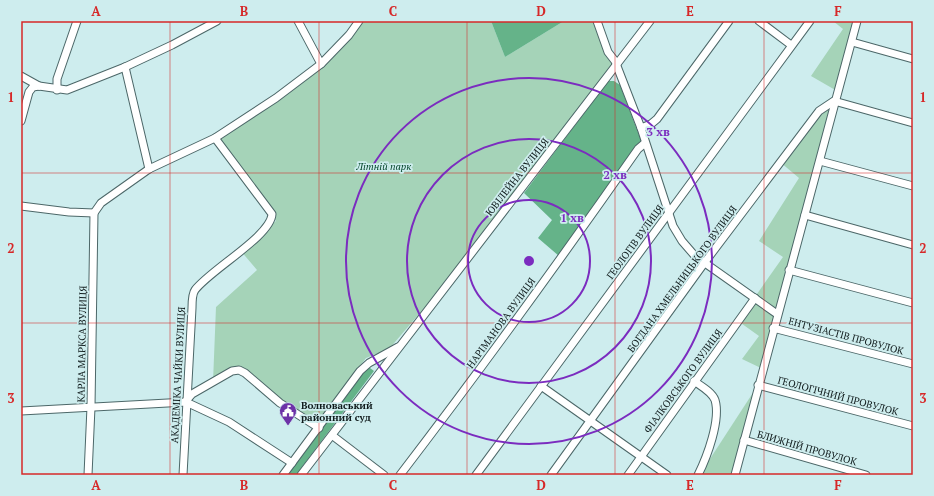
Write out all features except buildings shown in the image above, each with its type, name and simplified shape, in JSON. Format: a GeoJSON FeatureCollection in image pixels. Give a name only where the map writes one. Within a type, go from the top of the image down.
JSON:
{"type":"FeatureCollection","features":[{"type":"Feature","properties":{"kind":"street"},"geometry":{"type":"LineString","coordinates":[[56,90],[57,79],[77,21]]}},
{"type":"Feature","properties":{"kind":"street"},"geometry":{"type":"LineString","coordinates":[[21,76],[39,86],[56,90],[68,90],[125,67],[172,45],[217,21]]}},
{"type":"Feature","properties":{"kind":"street"},"geometry":{"type":"LineString","coordinates":[[298,21],[321,64]]}},
{"type":"Feature","properties":{"kind":"street"},"geometry":{"type":"LineString","coordinates":[[21,206],[69,212],[94,213],[100,203],[150,169],[215,138],[276,98],[321,64],[349,35],[359,21]]}},
{"type":"Feature","properties":{"kind":"street"},"geometry":{"type":"LineString","coordinates":[[597,21],[608,52],[616,65],[641,128],[669,213],[682,241],[695,256],[777,314]]}},
{"type":"Feature","properties":{"kind":"street","name":"ЮВІЛЕЙНА ВУЛИЦЯ"},"geometry":{"type":"LineString","coordinates":[[302,475],[650,21]]}},
{"type":"Feature","properties":{"kind":"street"},"geometry":{"type":"LineString","coordinates":[[641,128],[651,124],[657,119],[729,21]]}},
{"type":"Feature","properties":{"kind":"street"},"geometry":{"type":"LineString","coordinates":[[759,21],[792,46]]}},
{"type":"Feature","properties":{"kind":"street","name":"ГЕОЛОГІВ ВУЛИЦЯ"},"geometry":{"type":"LineString","coordinates":[[476,475],[669,213],[676,200],[810,21]]}},
{"type":"Feature","properties":{"kind":"street"},"geometry":{"type":"LineString","coordinates":[[735,475],[773,328],[820,161],[834,101],[857,21]]}},
{"type":"Feature","properties":{"kind":"street"},"geometry":{"type":"LineString","coordinates":[[852,42],[913,59]]}},
{"type":"Feature","properties":{"kind":"street"},"geometry":{"type":"LineString","coordinates":[[125,67],[150,169]]}},
{"type":"Feature","properties":{"kind":"street"},"geometry":{"type":"LineString","coordinates":[[21,121],[29,92],[33,87],[39,86]]}},
{"type":"Feature","properties":{"kind":"street"},"geometry":{"type":"LineString","coordinates":[[834,101],[913,123]]}},
{"type":"Feature","properties":{"kind":"street","name":"БОГДАНА ХМЕЛЬНИЦЬКОГО ВУЛИЦЯ"},"geometry":{"type":"LineString","coordinates":[[551,475],[592,421],[705,262],[819,111],[834,101]]}},
{"type":"Feature","properties":{"kind":"street","name":"АКАДЕМІКА ЧАЙКИ ВУЛИЦЯ"},"geometry":{"type":"LineString","coordinates":[[183,475],[186,402],[194,291],[265,229],[272,219],[272,214],[215,138]]}},
{"type":"Feature","properties":{"kind":"street","name":"НАРІМАНОВА ВУЛИЦЯ"},"geometry":{"type":"LineString","coordinates":[[400,475],[473,379],[583,228],[638,149],[645,142]]}},
{"type":"Feature","properties":{"kind":"street"},"geometry":{"type":"LineString","coordinates":[[820,161],[913,186]]}},
{"type":"Feature","properties":{"kind":"street","name":"КАРЛА МАРКСА ВУЛИЦЯ"},"geometry":{"type":"LineString","coordinates":[[88,475],[91,407],[94,213]]}},
{"type":"Feature","properties":{"kind":"street"},"geometry":{"type":"LineString","coordinates":[[805,215],[913,245]]}},
{"type":"Feature","properties":{"kind":"street"},"geometry":{"type":"LineString","coordinates":[[789,270],[913,303]]}},
{"type":"Feature","properties":{"kind":"street","name":"ФІАЛКОВСЬКОГО ВУЛИЦЯ"},"geometry":{"type":"LineString","coordinates":[[628,475],[755,298]]}},
{"type":"Feature","properties":{"kind":"street","name":"ЕНТУЗІАСТІВ ПРОВУЛОК"},"geometry":{"type":"LineString","coordinates":[[773,328],[913,364]]}},
{"type":"Feature","properties":{"kind":"street","name":"ЮВІЛЕЙНА ВУЛИЦЯ"},"geometry":{"type":"LineString","coordinates":[[283,475],[360,371],[369,363],[400,346]]}},
{"type":"Feature","properties":{"kind":"street"},"geometry":{"type":"LineString","coordinates":[[369,363],[378,364],[381,369],[379,375]]}},
{"type":"Feature","properties":{"kind":"street"},"geometry":{"type":"LineString","coordinates":[[186,402],[192,394],[232,371],[239,370],[253,379],[280,402],[319,428]]}},
{"type":"Feature","properties":{"kind":"street"},"geometry":{"type":"LineString","coordinates":[[694,381],[710,393],[715,400],[715,423],[705,461],[698,475]]}},
{"type":"Feature","properties":{"kind":"street","name":"ГЕОЛОГІЧНИЙ ПРОВУЛОК"},"geometry":{"type":"LineString","coordinates":[[758,385],[913,426]]}},
{"type":"Feature","properties":{"kind":"street"},"geometry":{"type":"LineString","coordinates":[[541,386],[667,475]]}},
{"type":"Feature","properties":{"kind":"street"},"geometry":{"type":"LineString","coordinates":[[21,411],[186,402],[229,422],[292,463]]}},
{"type":"Feature","properties":{"kind":"street"},"geometry":{"type":"LineString","coordinates":[[333,436],[384,475]]}},
{"type":"Feature","properties":{"kind":"street","name":"БЛИЖНІЙ ПРОВУЛОК"},"geometry":{"type":"LineString","coordinates":[[744,440],[866,475]]}},
{"type":"Feature","properties":{"kind":"green space","name":"Літній парк"},"geometry":{"type":"Polygon","coordinates":[[[359,21],[491,21],[505,57],[564,21],[598,21],[615,61],[425,307],[389,349],[366,358],[318,423],[280,403],[239,370],[213,382],[216,307],[257,270],[240,250],[276,221],[215,138],[321,64],[359,21]]]}},
{"type":"Feature","properties":{"kind":"green space"},"geometry":{"type":"Polygon","coordinates":[[[491,21],[564,21],[505,57],[491,21]]]}},
{"type":"Feature","properties":{"kind":"green space"},"geometry":{"type":"Polygon","coordinates":[[[833,21],[857,21],[837,91],[811,76],[843,29],[833,21]]]}},
{"type":"Feature","properties":{"kind":"green space"},"geometry":{"type":"Polygon","coordinates":[[[608,81],[614,81],[620,85],[642,143],[559,256],[538,238],[552,220],[524,193],[608,81]]]}},
{"type":"Feature","properties":{"kind":"green space"},"geometry":{"type":"Polygon","coordinates":[[[834,101],[763,369],[742,359],[759,336],[738,321],[783,257],[759,241],[799,178],[780,162],[819,111],[834,101]]]}},
{"type":"Feature","properties":{"kind":"green space"},"geometry":{"type":"Polygon","coordinates":[[[366,365],[374,371],[296,475],[285,475],[366,365]]]}},
{"type":"Feature","properties":{"kind":"green space"},"geometry":{"type":"Polygon","coordinates":[[[758,385],[735,475],[701,475],[706,465],[758,385]]]}},
{"type":"Feature","properties":{"kind":"place","name":"Волноваський районний суд"},"geometry":{"type":"Point","coordinates":[288,426]}}]}
